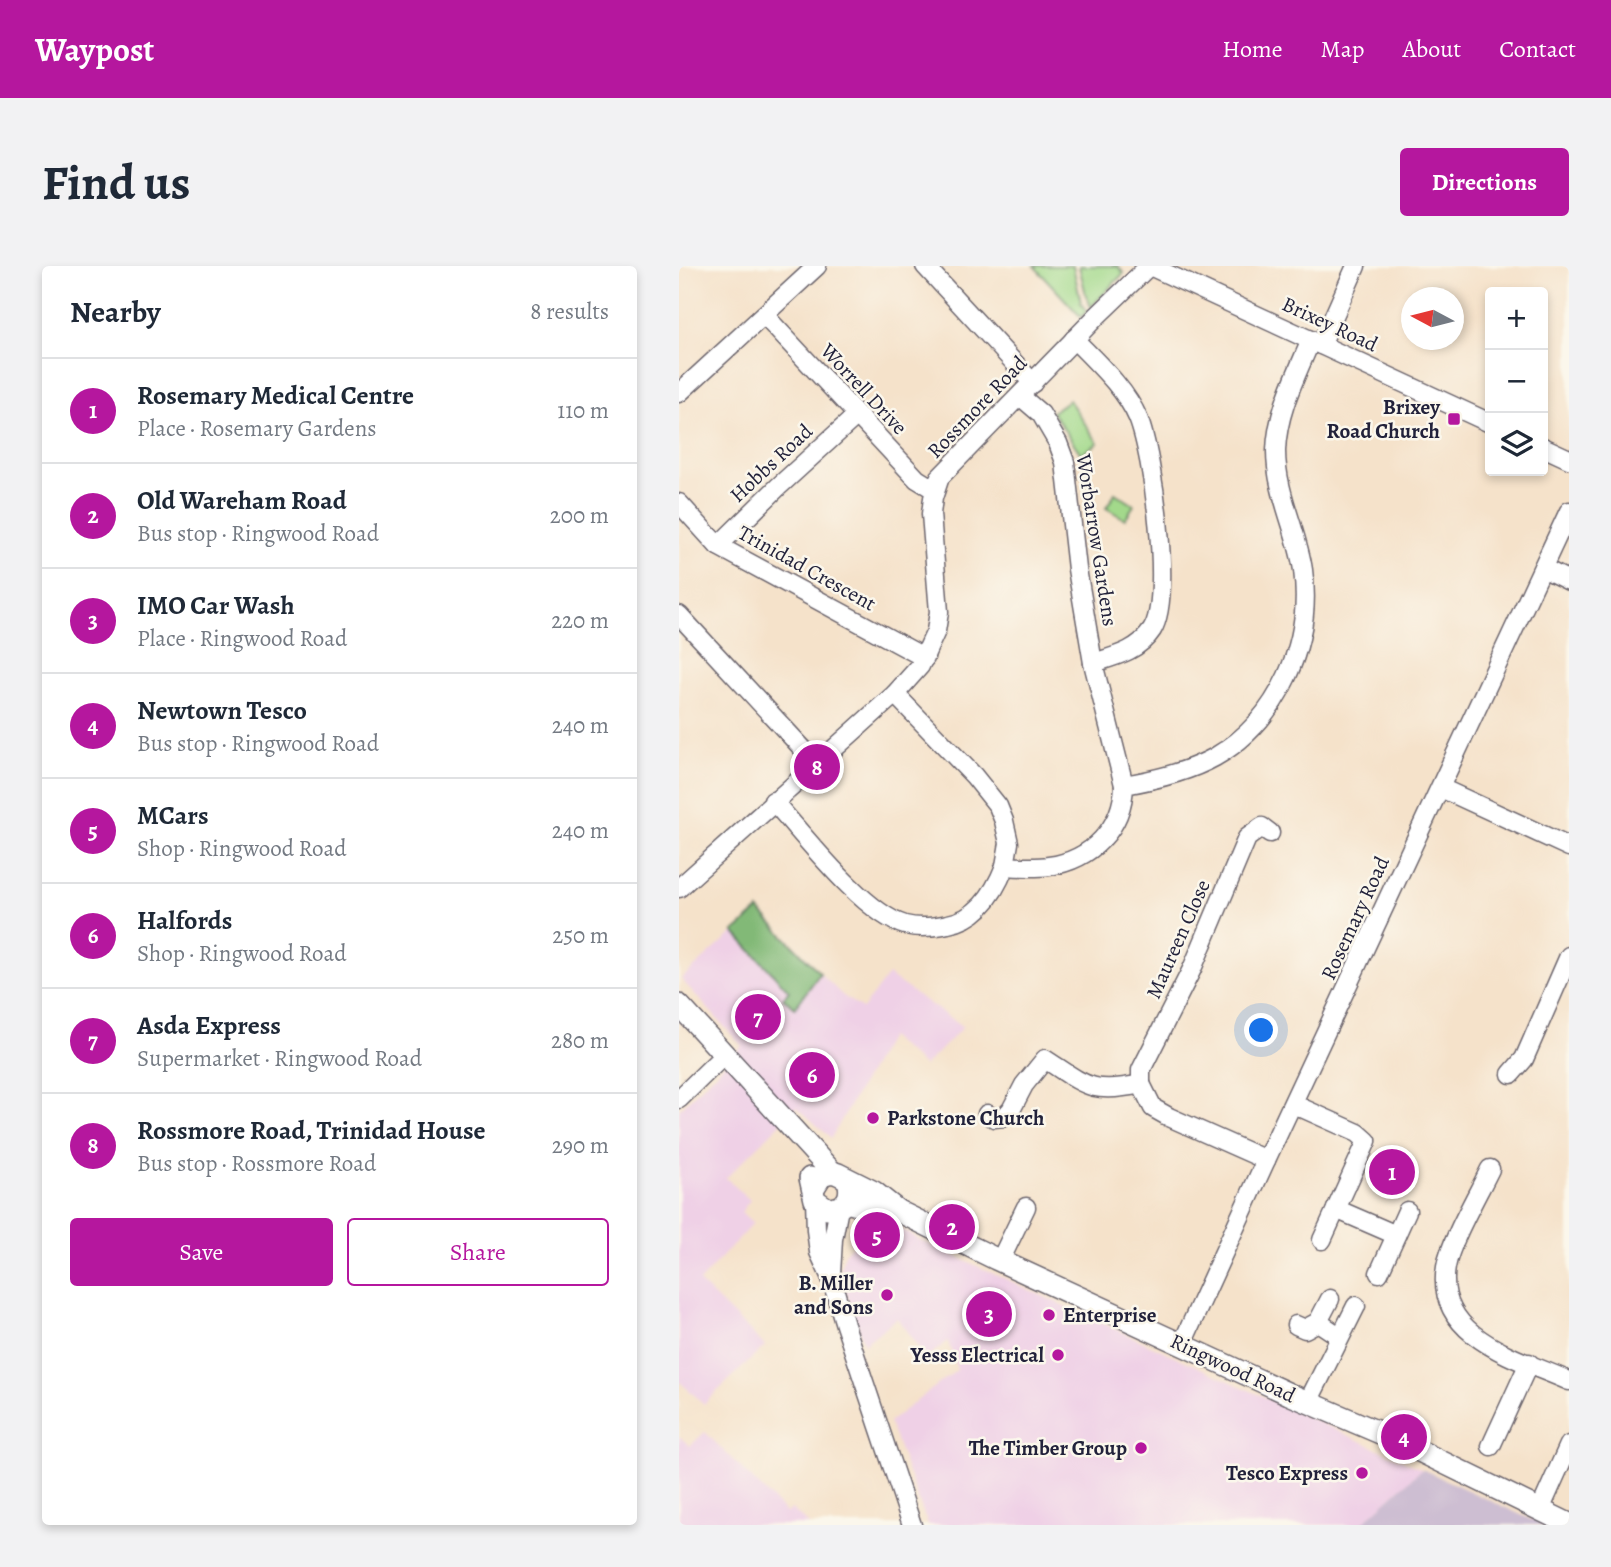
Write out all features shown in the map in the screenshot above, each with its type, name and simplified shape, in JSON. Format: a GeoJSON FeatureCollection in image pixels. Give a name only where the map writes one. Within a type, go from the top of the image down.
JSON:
{"type":"FeatureCollection","features":[{"type":"Feature","properties":{"kind":"main road","name":"Ringwood Road"},"geometry":{"type":"LineString","coordinates":[[679,1005],[840,1176],[874,1192],[898,1211],[1182,1345],[1409,1446],[1569,1524]]}},
{"type":"Feature","properties":{"kind":"main road","name":"Ringwood Road"},"geometry":{"type":"LineString","coordinates":[[799,1135],[814,1194]]}},
{"type":"Feature","properties":{"kind":"main road"},"geometry":{"type":"LineString","coordinates":[[840,1176],[850,1192],[843,1205],[823,1208],[814,1194],[818,1179],[840,1176]]}},
{"type":"Feature","properties":{"kind":"main road","name":"Ringwood Road"},"geometry":{"type":"LineString","coordinates":[[843,1205],[898,1211]]}},
{"type":"Feature","properties":{"kind":"street"},"geometry":{"type":"LineString","coordinates":[[679,393],[817,266]]}},
{"type":"Feature","properties":{"kind":"street"},"geometry":{"type":"LineString","coordinates":[[925,266],[1027,389]]}},
{"type":"Feature","properties":{"kind":"street","name":"Rossmore Road"},"geometry":{"type":"LineString","coordinates":[[679,888],[911,677],[925,657],[936,631],[939,612],[932,514],[935,490],[940,477],[1149,266]]}},
{"type":"Feature","properties":{"kind":"street","name":"Brixey Road"},"geometry":{"type":"LineString","coordinates":[[1149,266],[1485,421]]}},
{"type":"Feature","properties":{"kind":"street"},"geometry":{"type":"LineString","coordinates":[[1005,866],[1048,866],[1068,862],[1097,846],[1114,822],[1121,806],[1124,785],[1193,767],[1215,757],[1245,734],[1262,716],[1286,680],[1298,647],[1305,584],[1303,566],[1278,477],[1276,450],[1284,405],[1356,266]]}},
{"type":"Feature","properties":{"kind":"street","name":"Worrell Drive"},"geometry":{"type":"LineString","coordinates":[[764,315],[917,479],[935,490]]}},
{"type":"Feature","properties":{"kind":"street","name":"Worbarrow Gardens"},"geometry":{"type":"LineString","coordinates":[[1074,339],[1126,397],[1137,418],[1147,446],[1157,509],[1161,593],[1159,614],[1145,640],[1134,648],[1093,663]]}},
{"type":"Feature","properties":{"kind":"street","name":"Worbarrow Gardens"},"geometry":{"type":"LineString","coordinates":[[1027,389],[1058,443],[1065,462],[1077,569],[1093,663],[1124,785]]}},
{"type":"Feature","properties":{"kind":"street","name":"Hobbs Road"},"geometry":{"type":"LineString","coordinates":[[718,546],[857,415]]}},
{"type":"Feature","properties":{"kind":"street"},"geometry":{"type":"LineString","coordinates":[[1548,449],[1569,459]]}},
{"type":"Feature","properties":{"kind":"street","name":"Trinidad Crescent"},"geometry":{"type":"LineString","coordinates":[[679,503],[718,546],[925,657]]}},
{"type":"Feature","properties":{"kind":"street","name":"Rosemary Road"},"geometry":{"type":"LineString","coordinates":[[1182,1345],[1569,511]]}},
{"type":"Feature","properties":{"kind":"street"},"geometry":{"type":"LineString","coordinates":[[1543,568],[1569,581]]}},
{"type":"Feature","properties":{"kind":"street"},"geometry":{"type":"LineString","coordinates":[[679,615],[817,764]]}},
{"type":"Feature","properties":{"kind":"street"},"geometry":{"type":"LineString","coordinates":[[773,802],[860,897],[878,912],[907,926],[921,928],[955,923],[968,917],[991,895],[1005,866],[1009,843],[1004,821],[997,806],[974,776],[894,694]]}},
{"type":"Feature","properties":{"kind":"street"},"geometry":{"type":"LineString","coordinates":[[1441,788],[1569,847]]}},
{"type":"Feature","properties":{"kind":"street","name":"Maureen Close"},"geometry":{"type":"LineString","coordinates":[[1141,1084],[1141,1070],[1192,968],[1247,838],[1262,827],[1270,833]]}},
{"type":"Feature","properties":{"kind":"street"},"geometry":{"type":"LineString","coordinates":[[1511,1074],[1524,1059],[1569,956]]}},
{"type":"Feature","properties":{"kind":"street"},"geometry":{"type":"LineString","coordinates":[[679,1099],[724,1055]]}},
{"type":"Feature","properties":{"kind":"street"},"geometry":{"type":"LineString","coordinates":[[987,1114],[994,1118],[1004,1117],[1011,1110],[1024,1085],[1045,1059],[1089,1086],[1105,1090],[1141,1084],[1153,1108],[1266,1160]]}},
{"type":"Feature","properties":{"kind":"street"},"geometry":{"type":"LineString","coordinates":[[1293,1104],[1358,1133],[1367,1141]]}},
{"type":"Feature","properties":{"kind":"street"},"geometry":{"type":"LineString","coordinates":[[1322,1240],[1375,1124]]}},
{"type":"Feature","properties":{"kind":"street"},"geometry":{"type":"LineString","coordinates":[[1490,1169],[1446,1267],[1448,1299],[1464,1328],[1478,1340],[1569,1381]]}},
{"type":"Feature","properties":{"kind":"street"},"geometry":{"type":"LineString","coordinates":[[814,1194],[820,1252],[831,1278],[912,1525]]}},
{"type":"Feature","properties":{"kind":"street"},"geometry":{"type":"LineString","coordinates":[[831,1278],[833,1239],[843,1205]]}},
{"type":"Feature","properties":{"kind":"street"},"geometry":{"type":"LineString","coordinates":[[1000,1261],[1026,1207]]}},
{"type":"Feature","properties":{"kind":"street"},"geometry":{"type":"LineString","coordinates":[[1336,1209],[1396,1236]]}},
{"type":"Feature","properties":{"kind":"street"},"geometry":{"type":"LineString","coordinates":[[1379,1273],[1407,1211]]}},
{"type":"Feature","properties":{"kind":"street"},"geometry":{"type":"LineString","coordinates":[[1296,1325],[1305,1329],[1318,1322],[1330,1299]]}},
{"type":"Feature","properties":{"kind":"street"},"geometry":{"type":"LineString","coordinates":[[1308,1402],[1356,1306]]}},
{"type":"Feature","properties":{"kind":"street"},"geometry":{"type":"LineString","coordinates":[[1318,1322],[1339,1336]]}},
{"type":"Feature","properties":{"kind":"street"},"geometry":{"type":"LineString","coordinates":[[1491,1446],[1529,1363]]}},
{"type":"Feature","properties":{"kind":"street"},"geometry":{"type":"LineString","coordinates":[[1540,1510],[1569,1445]]}},
{"type":"Feature","properties":{"kind":"shaded area"},"geometry":{"type":"Polygon","coordinates":[[[734,932],[789,991],[795,1008],[821,974],[842,995],[862,1009],[888,975],[963,1027],[924,1066],[889,1037],[831,1138],[797,1107],[726,1178],[750,1200],[741,1212],[753,1223],[699,1282],[765,1346],[704,1404],[679,1381],[679,1110],[742,1046],[681,979],[734,932]]]}},
{"type":"Feature","properties":{"kind":"shaded area"},"geometry":{"type":"Polygon","coordinates":[[[887,1222],[920,1240],[1422,1469],[1360,1525],[928,1525],[889,1422],[957,1370],[948,1341],[926,1358],[897,1318],[864,1344],[841,1277],[846,1251],[879,1223],[887,1222]]]}},
{"type":"Feature","properties":{"kind":"shaded area"},"geometry":{"type":"Polygon","coordinates":[[[705,1432],[786,1513],[792,1509],[809,1525],[679,1525],[679,1436],[690,1446],[705,1432]]]}},
{"type":"Feature","properties":{"kind":"shaded area"},"geometry":{"type":"Polygon","coordinates":[[[1422,1469],[1532,1520],[1540,1510],[1569,1525],[1360,1525],[1422,1469]]]}},
{"type":"Feature","properties":{"kind":"green space"},"geometry":{"type":"Polygon","coordinates":[[[1034,266],[1073,266],[1081,303],[1087,311],[1081,317],[1034,266]]]}},
{"type":"Feature","properties":{"kind":"green space"},"geometry":{"type":"Polygon","coordinates":[[[1079,266],[1117,266],[1124,273],[1091,307],[1079,266]]]}},
{"type":"Feature","properties":{"kind":"green space"},"geometry":{"type":"Polygon","coordinates":[[[1069,400],[1098,443],[1081,454],[1052,412],[1069,400]]]}},
{"type":"Feature","properties":{"kind":"green space"},"geometry":{"type":"Polygon","coordinates":[[[1115,493],[1134,505],[1125,519],[1106,508],[1115,493]]]}},
{"type":"Feature","properties":{"kind":"green space"},"geometry":{"type":"Polygon","coordinates":[[[759,910],[820,973],[795,1008],[783,998],[789,991],[734,932],[759,910]]]}},
{"type":"Feature","properties":{"kind":"place","name":"Brixey Road Church"},"geometry":{"type":"Point","coordinates":[1454,419]}},
{"type":"Feature","properties":{"kind":"place","name":"Rossmore Road, Trinidad House"},"geometry":{"type":"Point","coordinates":[817,767]}},
{"type":"Feature","properties":{"kind":"place","name":"Asda Express"},"geometry":{"type":"Point","coordinates":[758,1017]}},
{"type":"Feature","properties":{"kind":"place","name":"Halfords"},"geometry":{"type":"Point","coordinates":[812,1075]}},
{"type":"Feature","properties":{"kind":"place","name":"Parkstone Church"},"geometry":{"type":"Point","coordinates":[873,1118]}},
{"type":"Feature","properties":{"kind":"place","name":"Rosemary Medical Centre"},"geometry":{"type":"Point","coordinates":[1392,1172]}},
{"type":"Feature","properties":{"kind":"place","name":"Old Wareham Road"},"geometry":{"type":"Point","coordinates":[952,1227]}},
{"type":"Feature","properties":{"kind":"place","name":"MCars"},"geometry":{"type":"Point","coordinates":[877,1235]}},
{"type":"Feature","properties":{"kind":"place","name":"B. Miller and Sons"},"geometry":{"type":"Point","coordinates":[887,1295]}},
{"type":"Feature","properties":{"kind":"place","name":"IMO Car Wash"},"geometry":{"type":"Point","coordinates":[989,1314]}},
{"type":"Feature","properties":{"kind":"place","name":"Enterprise"},"geometry":{"type":"Point","coordinates":[1049,1315]}},
{"type":"Feature","properties":{"kind":"place","name":"Yesss Electrical"},"geometry":{"type":"Point","coordinates":[1058,1355]}},
{"type":"Feature","properties":{"kind":"place","name":"Newtown Tesco"},"geometry":{"type":"Point","coordinates":[1404,1437]}},
{"type":"Feature","properties":{"kind":"place","name":"The Timber Group"},"geometry":{"type":"Point","coordinates":[1141,1448]}},
{"type":"Feature","properties":{"kind":"place","name":"Tesco Express"},"geometry":{"type":"Point","coordinates":[1362,1473]}}]}
